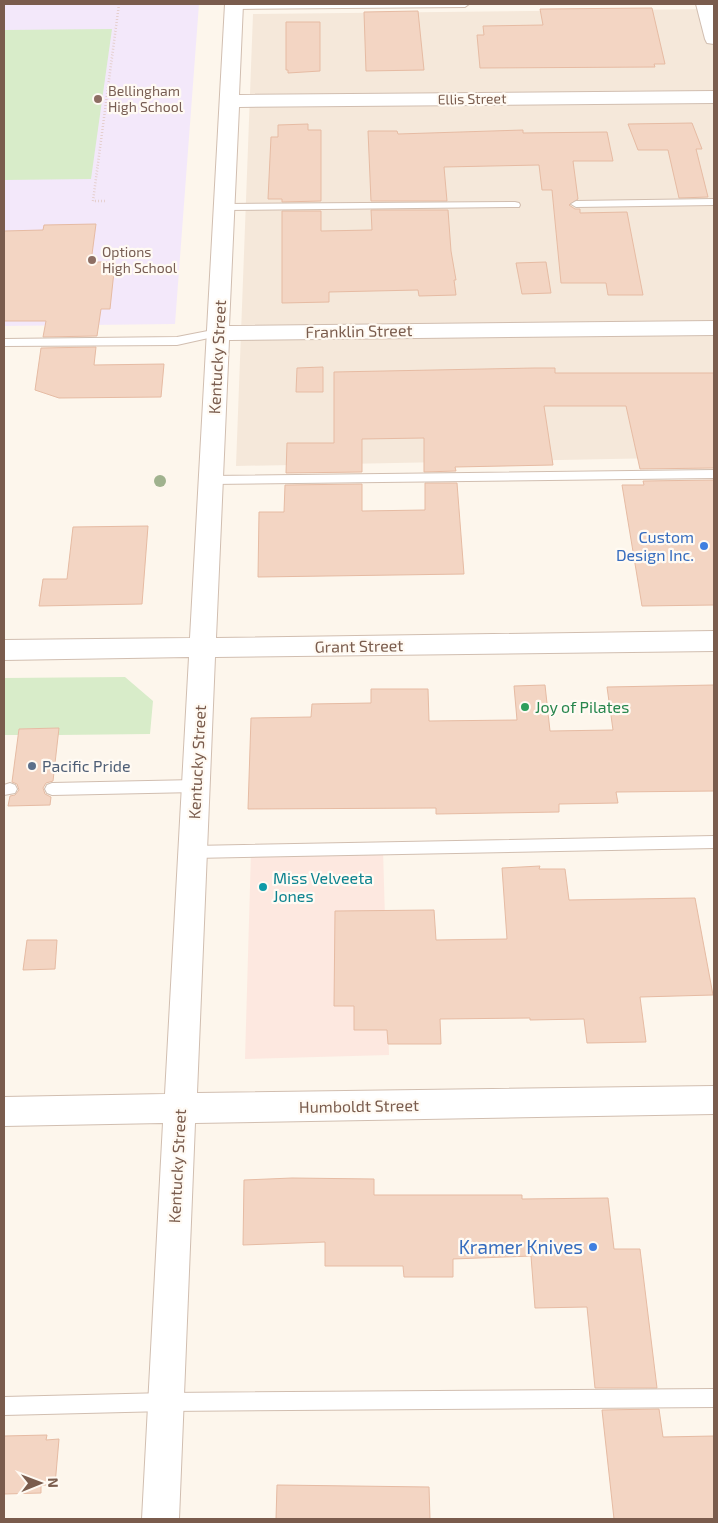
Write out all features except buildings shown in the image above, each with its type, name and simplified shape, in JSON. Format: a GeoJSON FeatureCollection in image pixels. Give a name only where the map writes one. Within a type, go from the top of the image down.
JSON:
{"type":"FeatureCollection","features":[{"type":"Feature","properties":{"kind":"street"},"geometry":{"type":"LineString","coordinates":[[705,4],[714,39]]}},
{"type":"Feature","properties":{"kind":"street","name":"Kentucky Street"},"geometry":{"type":"LineString","coordinates":[[160,1519],[234,5]]}},
{"type":"Feature","properties":{"kind":"street","name":"Ellis Street"},"geometry":{"type":"LineString","coordinates":[[230,101],[714,97]]}},
{"type":"Feature","properties":{"kind":"street","name":"Franklin Street"},"geometry":{"type":"LineString","coordinates":[[218,332],[714,328]]}},
{"type":"Feature","properties":{"kind":"street","name":"Grant Street"},"geometry":{"type":"LineString","coordinates":[[4,650],[714,642]]}},
{"type":"Feature","properties":{"kind":"street","name":"Humboldt Street"},"geometry":{"type":"LineString","coordinates":[[4,1111],[714,1100]]}},
{"type":"Feature","properties":{"kind":"lane"},"geometry":{"type":"LineString","coordinates":[[234,5],[465,4]]}},
{"type":"Feature","properties":{"kind":"lane"},"geometry":{"type":"LineString","coordinates":[[576,204],[714,202]]}},
{"type":"Feature","properties":{"kind":"lane"},"geometry":{"type":"LineString","coordinates":[[224,207],[515,205]]}},
{"type":"Feature","properties":{"kind":"lane","name":"Franklin Street"},"geometry":{"type":"LineString","coordinates":[[4,343],[177,341],[218,332]]}},
{"type":"Feature","properties":{"kind":"lane"},"geometry":{"type":"LineString","coordinates":[[211,480],[714,474]]}},
{"type":"Feature","properties":{"kind":"lane"},"geometry":{"type":"LineString","coordinates":[[52,788],[196,786]]}},
{"type":"Feature","properties":{"kind":"lane"},"geometry":{"type":"LineString","coordinates":[[193,852],[714,842]]}},
{"type":"Feature","properties":{"kind":"lane"},"geometry":{"type":"LineString","coordinates":[[4,1406],[166,1402],[714,1398]]}},
{"type":"Feature","properties":{"kind":"path"},"geometry":{"type":"LineString","coordinates":[[105,201],[93,201],[119,4]]}},
{"type":"Feature","properties":{"kind":"shaded area","name":"Bellingham High School"},"geometry":{"type":"Polygon","coordinates":[[[4,4],[199,4],[175,324],[4,326],[4,4]]]}},
{"type":"Feature","properties":{"kind":"shaded area"},"geometry":{"type":"Polygon","coordinates":[[[714,9],[714,457],[236,466],[253,14],[714,9]]]}},
{"type":"Feature","properties":{"kind":"shaded area"},"geometry":{"type":"Polygon","coordinates":[[[383,850],[389,1055],[245,1059],[251,852],[383,850]]]}},
{"type":"Feature","properties":{"kind":"green space"},"geometry":{"type":"Polygon","coordinates":[[[112,29],[91,179],[4,180],[4,30],[112,29]]]}},
{"type":"Feature","properties":{"kind":"green space"},"geometry":{"type":"Polygon","coordinates":[[[125,677],[153,701],[150,734],[58,735],[58,728],[19,729],[18,735],[4,735],[4,678],[125,677]]]}},
{"type":"Feature","properties":{"kind":"place","name":"Bellingham High School"},"geometry":{"type":"Point","coordinates":[98,99]}},
{"type":"Feature","properties":{"kind":"place","name":"Options High School"},"geometry":{"type":"Point","coordinates":[92,260]}},
{"type":"Feature","properties":{"kind":"place","name":"Custom Design Inc."},"geometry":{"type":"Point","coordinates":[704,546]}},
{"type":"Feature","properties":{"kind":"place","name":"Joy of Pilates"},"geometry":{"type":"Point","coordinates":[525,707]}},
{"type":"Feature","properties":{"kind":"place","name":"Pacific Pride"},"geometry":{"type":"Point","coordinates":[32,766]}},
{"type":"Feature","properties":{"kind":"place","name":"Miss Velveeta Jones"},"geometry":{"type":"Point","coordinates":[263,887]}},
{"type":"Feature","properties":{"kind":"place","name":"Kramer Knives"},"geometry":{"type":"Point","coordinates":[593,1247]}}]}
